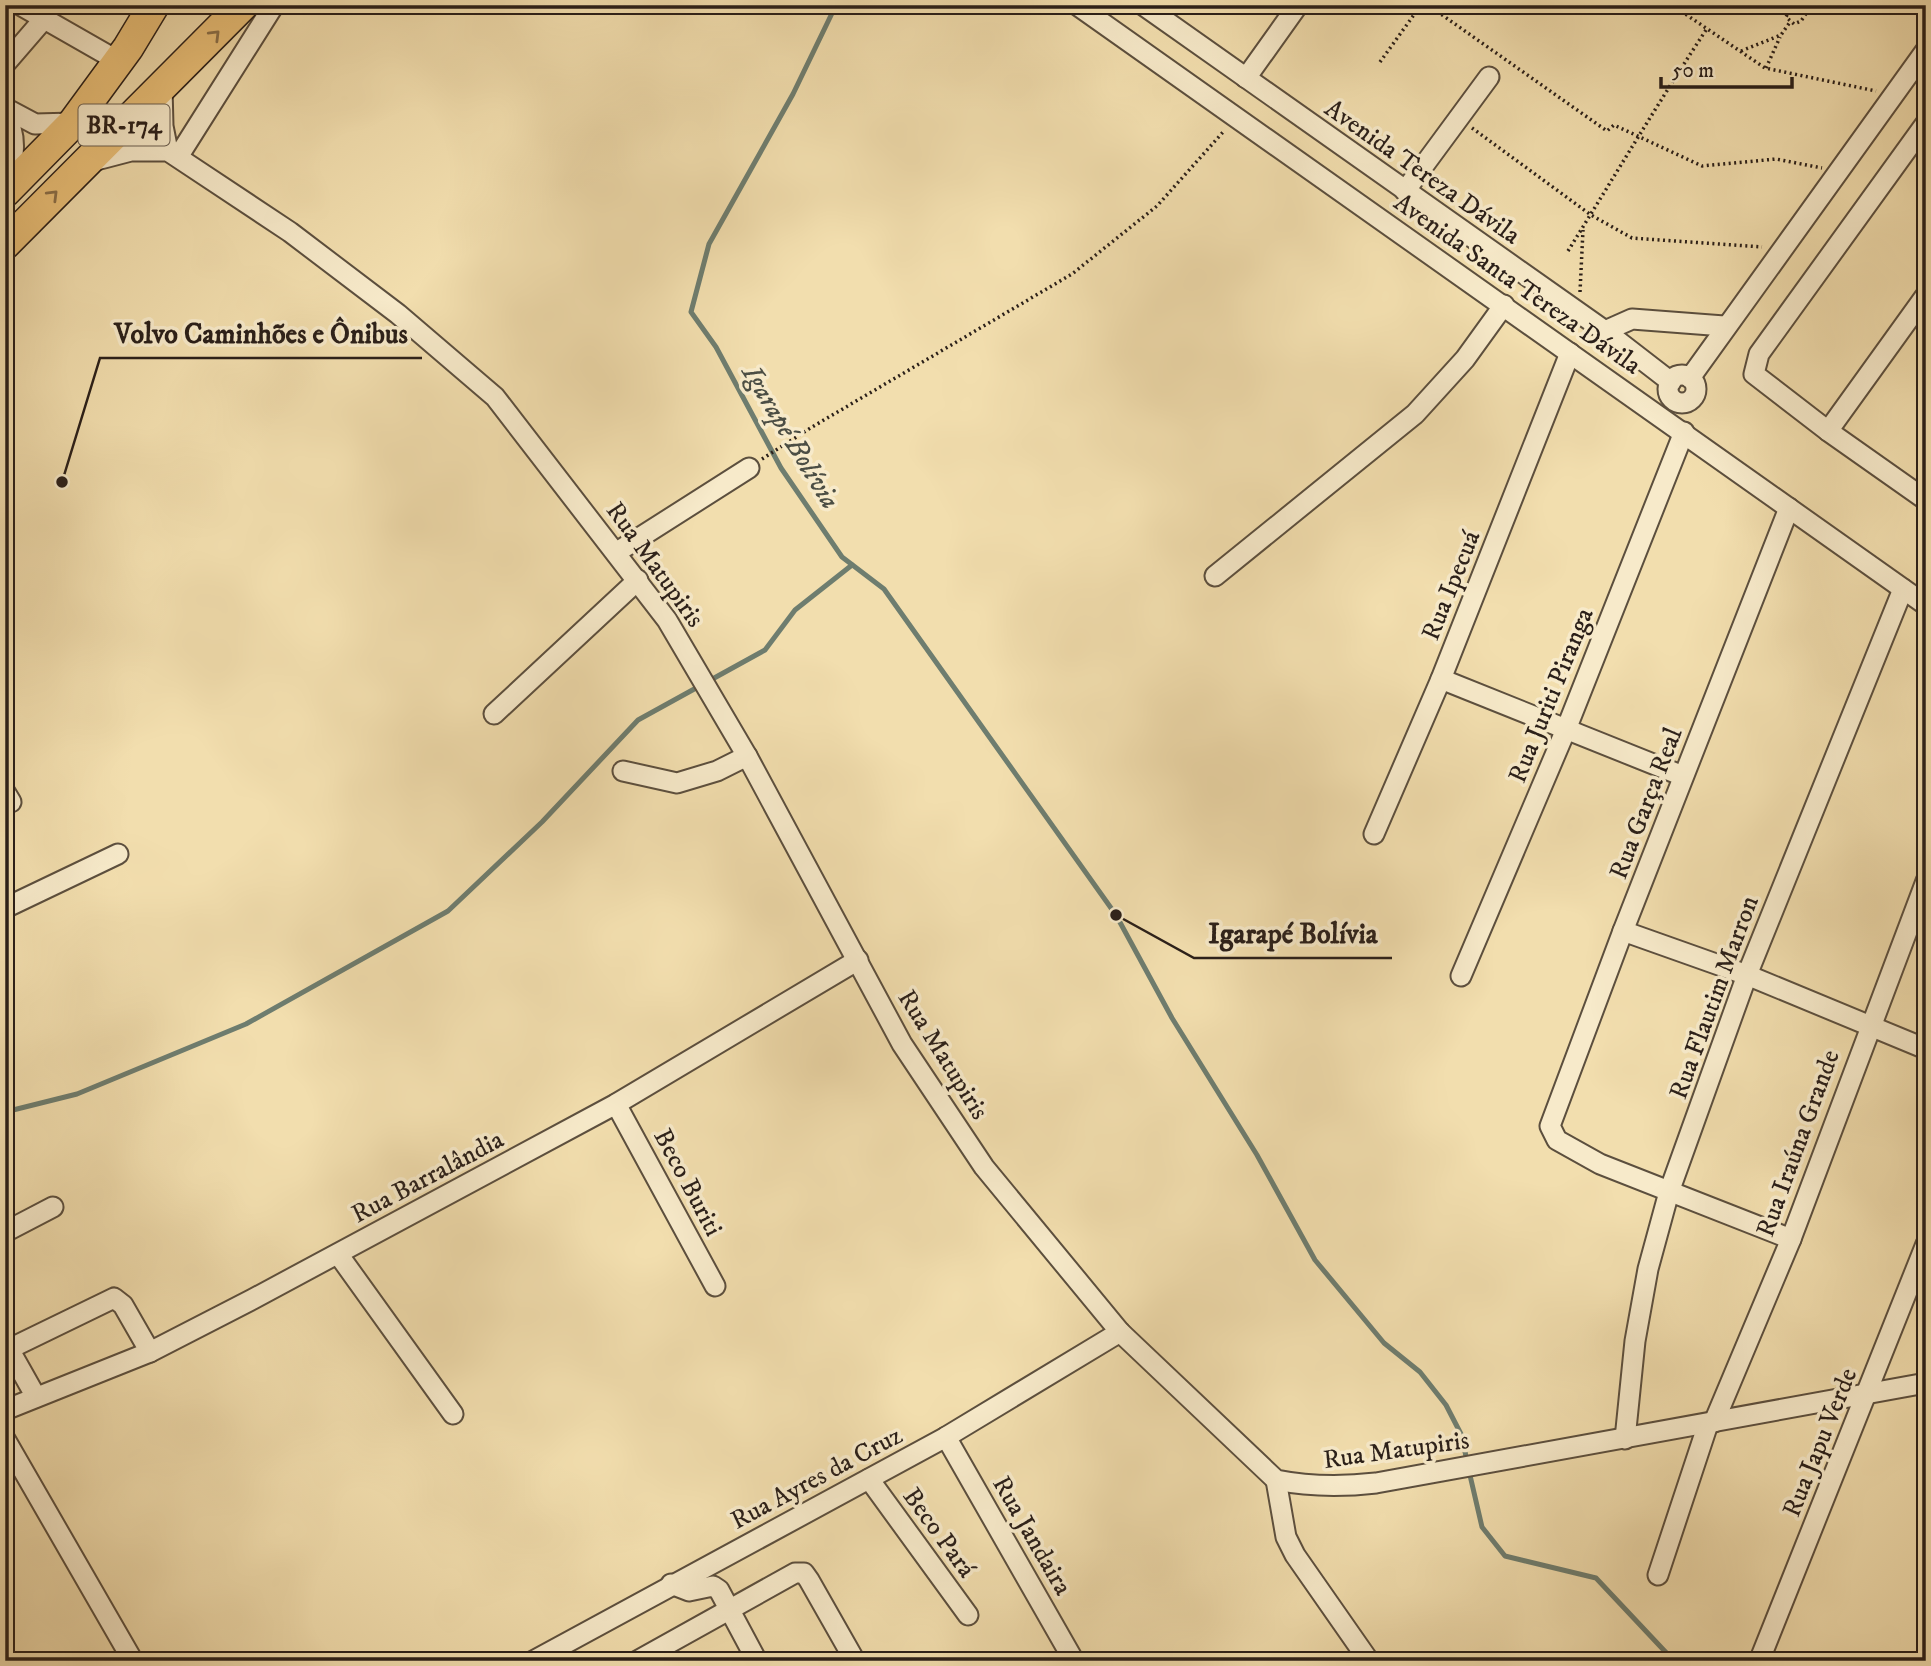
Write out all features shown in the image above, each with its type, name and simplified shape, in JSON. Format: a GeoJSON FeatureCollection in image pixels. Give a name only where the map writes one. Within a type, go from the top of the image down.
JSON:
{"type":"FeatureCollection","features":[{"type":"Feature","properties":{"kind":"highway","name":"BR-174"},"geometry":{"type":"LineString","coordinates":[[5,191],[73,123],[154,5]]}},
{"type":"Feature","properties":{"kind":"highway","name":"BR-174"},"geometry":{"type":"LineString","coordinates":[[5,244],[243,5]]}},
{"type":"Feature","properties":{"kind":"street"},"geometry":{"type":"LineString","coordinates":[[20,5],[118,61]]}},
{"type":"Feature","properties":{"kind":"street"},"geometry":{"type":"LineString","coordinates":[[173,154],[274,5]]}},
{"type":"Feature","properties":{"kind":"street","name":"Avenida Santa Tereza Dávila"},"geometry":{"type":"LineString","coordinates":[[1077,5],[1684,432],[1926,606]]}},
{"type":"Feature","properties":{"kind":"street","name":"Avenida Tereza Dávila"},"geometry":{"type":"LineString","coordinates":[[1143,5],[1579,314],[1680,380],[1724,326]]}},
{"type":"Feature","properties":{"kind":"street"},"geometry":{"type":"LineString","coordinates":[[1246,78],[1298,5]]}},
{"type":"Feature","properties":{"kind":"street"},"geometry":{"type":"LineString","coordinates":[[5,64],[43,20]]}},
{"type":"Feature","properties":{"kind":"street"},"geometry":{"type":"LineString","coordinates":[[1605,331],[1632,319],[1724,326],[1926,50]]}},
{"type":"Feature","properties":{"kind":"street"},"geometry":{"type":"LineString","coordinates":[[1405,191],[1489,77]]}},
{"type":"Feature","properties":{"kind":"street"},"geometry":{"type":"LineString","coordinates":[[162,88],[163,126],[173,154]]}},
{"type":"Feature","properties":{"kind":"street"},"geometry":{"type":"LineString","coordinates":[[5,108],[35,124],[73,123]]}},
{"type":"Feature","properties":{"kind":"street"},"geometry":{"type":"LineString","coordinates":[[5,116],[12,126],[14,144],[5,191]]}},
{"type":"Feature","properties":{"kind":"street"},"geometry":{"type":"LineString","coordinates":[[1926,123],[1759,354],[1754,373],[1760,381],[1926,500]]}},
{"type":"Feature","properties":{"kind":"street"},"geometry":{"type":"LineString","coordinates":[[85,163],[131,151],[173,154]]}},
{"type":"Feature","properties":{"kind":"street","name":"Rua Matupiris"},"geometry":{"type":"LineString","coordinates":[[173,154],[290,232],[457,363],[495,397],[618,552],[667,620],[747,756],[902,1044],[984,1167],[1120,1332],[1276,1480],[1307,1487],[1340,1487],[1625,1439],[1926,1383]]}},
{"type":"Feature","properties":{"kind":"street"},"geometry":{"type":"LineString","coordinates":[[1828,431],[1925,299]]}},
{"type":"Feature","properties":{"kind":"street"},"geometry":{"type":"LineString","coordinates":[[1215,576],[1415,414],[1465,359],[1504,305]]}},
{"type":"Feature","properties":{"kind":"street","name":"Rua Ipecuá"},"geometry":{"type":"LineString","coordinates":[[1374,834],[1441,679],[1570,353]]}},
{"type":"Feature","properties":{"kind":"street","name":"Rua Juriti Piranga"},"geometry":{"type":"LineString","coordinates":[[1461,976],[1567,727],[1684,432]]}},
{"type":"Feature","properties":{"kind":"street"},"geometry":{"type":"LineString","coordinates":[[618,552],[749,468]]}},
{"type":"Feature","properties":{"kind":"street","name":"Rua Garça Real"},"geometry":{"type":"LineString","coordinates":[[1669,1192],[1600,1164],[1557,1140],[1551,1132],[1553,1118],[1623,931],[1789,508]]}},
{"type":"Feature","properties":{"kind":"street"},"geometry":{"type":"LineString","coordinates":[[494,714],[638,580]]}},
{"type":"Feature","properties":{"kind":"street","name":"Rua Flautim Marron"},"geometry":{"type":"LineString","coordinates":[[1625,1439],[1635,1341],[1648,1269],[1669,1192],[1747,975],[1903,589]]}},
{"type":"Feature","properties":{"kind":"street"},"geometry":{"type":"LineString","coordinates":[[1441,679],[1567,727],[1684,776]]}},
{"type":"Feature","properties":{"kind":"street"},"geometry":{"type":"LineString","coordinates":[[623,771],[677,783],[717,771],[747,756]]}},
{"type":"Feature","properties":{"kind":"street"},"geometry":{"type":"LineString","coordinates":[[5,908],[118,854]]}},
{"type":"Feature","properties":{"kind":"street","name":"Rua Iraúna Grande"},"geometry":{"type":"LineString","coordinates":[[1658,1575],[1711,1423],[1791,1239],[1926,881]]}},
{"type":"Feature","properties":{"kind":"street"},"geometry":{"type":"LineString","coordinates":[[1623,931],[1747,975],[1926,1049]]}},
{"type":"Feature","properties":{"kind":"street","name":"Rua Barralândia"},"geometry":{"type":"LineString","coordinates":[[5,1410],[149,1352],[338,1254],[616,1104],[858,960]]}},
{"type":"Feature","properties":{"kind":"street","name":"Beco Buriti"},"geometry":{"type":"LineString","coordinates":[[616,1104],[715,1286]]}},
{"type":"Feature","properties":{"kind":"street"},"geometry":{"type":"LineString","coordinates":[[1669,1192],[1791,1239]]}},
{"type":"Feature","properties":{"kind":"street"},"geometry":{"type":"LineString","coordinates":[[5,1233],[53,1207]]}},
{"type":"Feature","properties":{"kind":"street","name":"Rua Japu Verde"},"geometry":{"type":"LineString","coordinates":[[1760,1659],[1926,1244]]}},
{"type":"Feature","properties":{"kind":"street"},"geometry":{"type":"LineString","coordinates":[[338,1254],[453,1414]]}},
{"type":"Feature","properties":{"kind":"street"},"geometry":{"type":"LineString","coordinates":[[36,1397],[7,1345],[114,1298],[123,1305],[149,1352]]}},
{"type":"Feature","properties":{"kind":"street","name":"Rua Ayres da Cruz"},"geometry":{"type":"LineString","coordinates":[[533,1661],[562,1655],[671,1584],[946,1437],[1120,1332]]}},
{"type":"Feature","properties":{"kind":"street","name":"Rua Jandaira"},"geometry":{"type":"LineString","coordinates":[[946,1437],[1074,1661]]}},
{"type":"Feature","properties":{"kind":"street"},"geometry":{"type":"LineString","coordinates":[[5,1439],[133,1661]]}},
{"type":"Feature","properties":{"kind":"street","name":"Beco Pará"},"geometry":{"type":"LineString","coordinates":[[869,1479],[968,1615]]}},
{"type":"Feature","properties":{"kind":"street"},"geometry":{"type":"LineString","coordinates":[[1276,1480],[1286,1536],[1294,1555],[1369,1661]]}},
{"type":"Feature","properties":{"kind":"street"},"geometry":{"type":"LineString","coordinates":[[636,1661],[795,1573],[804,1573],[855,1661]]}},
{"type":"Feature","properties":{"kind":"street"},"geometry":{"type":"LineString","coordinates":[[671,1584],[689,1591],[713,1586],[729,1609],[757,1661]]}},
{"type":"Feature","properties":{"kind":"path"},"geometry":{"type":"LineString","coordinates":[[1380,62],[1421,5]]}},
{"type":"Feature","properties":{"kind":"path"},"geometry":{"type":"LineString","coordinates":[[1428,5],[1607,131],[1614,125],[1702,166],[1776,159],[1837,171]]}},
{"type":"Feature","properties":{"kind":"path"},"geometry":{"type":"LineString","coordinates":[[1672,5],[1765,68],[1893,95]]}},
{"type":"Feature","properties":{"kind":"path"},"geometry":{"type":"LineString","coordinates":[[1792,5],[1786,17],[1794,24],[1801,21],[1812,5]]}},
{"type":"Feature","properties":{"kind":"path"},"geometry":{"type":"LineString","coordinates":[[1765,68],[1790,22]]}},
{"type":"Feature","properties":{"kind":"path"},"geometry":{"type":"LineString","coordinates":[[1568,251],[1706,30]]}},
{"type":"Feature","properties":{"kind":"path"},"geometry":{"type":"LineString","coordinates":[[1741,51],[1781,35]]}},
{"type":"Feature","properties":{"kind":"path"},"geometry":{"type":"LineString","coordinates":[[749,468],[796,437],[1072,274],[1157,206],[1237,116]]}},
{"type":"Feature","properties":{"kind":"path"},"geometry":{"type":"LineString","coordinates":[[1459,118],[1591,215],[1632,238],[1781,248]]}},
{"type":"Feature","properties":{"kind":"path"},"geometry":{"type":"LineString","coordinates":[[1579,314],[1583,228]]}},
{"type":"Feature","properties":{"kind":"waterway","name":"Igarapé Bolívia"},"geometry":{"type":"LineString","coordinates":[[836,5],[793,94],[709,244],[691,312],[716,347],[781,468],[842,557],[884,589],[1116,915],[1172,1018],[1257,1155],[1315,1260],[1384,1343],[1420,1372],[1446,1405],[1462,1436],[1467,1462]]}},
{"type":"Feature","properties":{"kind":"waterway"},"geometry":{"type":"LineString","coordinates":[[5,1112],[77,1094],[246,1024],[448,911],[542,822],[638,720],[765,650],[795,610],[852,565]]}},
{"type":"Feature","properties":{"kind":"waterway","name":"Igarapé Bolívia"},"geometry":{"type":"LineString","coordinates":[[1469,1471],[1482,1527],[1505,1556],[1596,1578],[1674,1661]]}},
{"type":"Feature","properties":{"kind":"place","name":"Volvo Caminhões e Ônibus"},"geometry":{"type":"Point","coordinates":[62,482]}},
{"type":"Feature","properties":{"kind":"place","name":"Igarapé Bolívia"},"geometry":{"type":"Point","coordinates":[1116,915]}}]}
